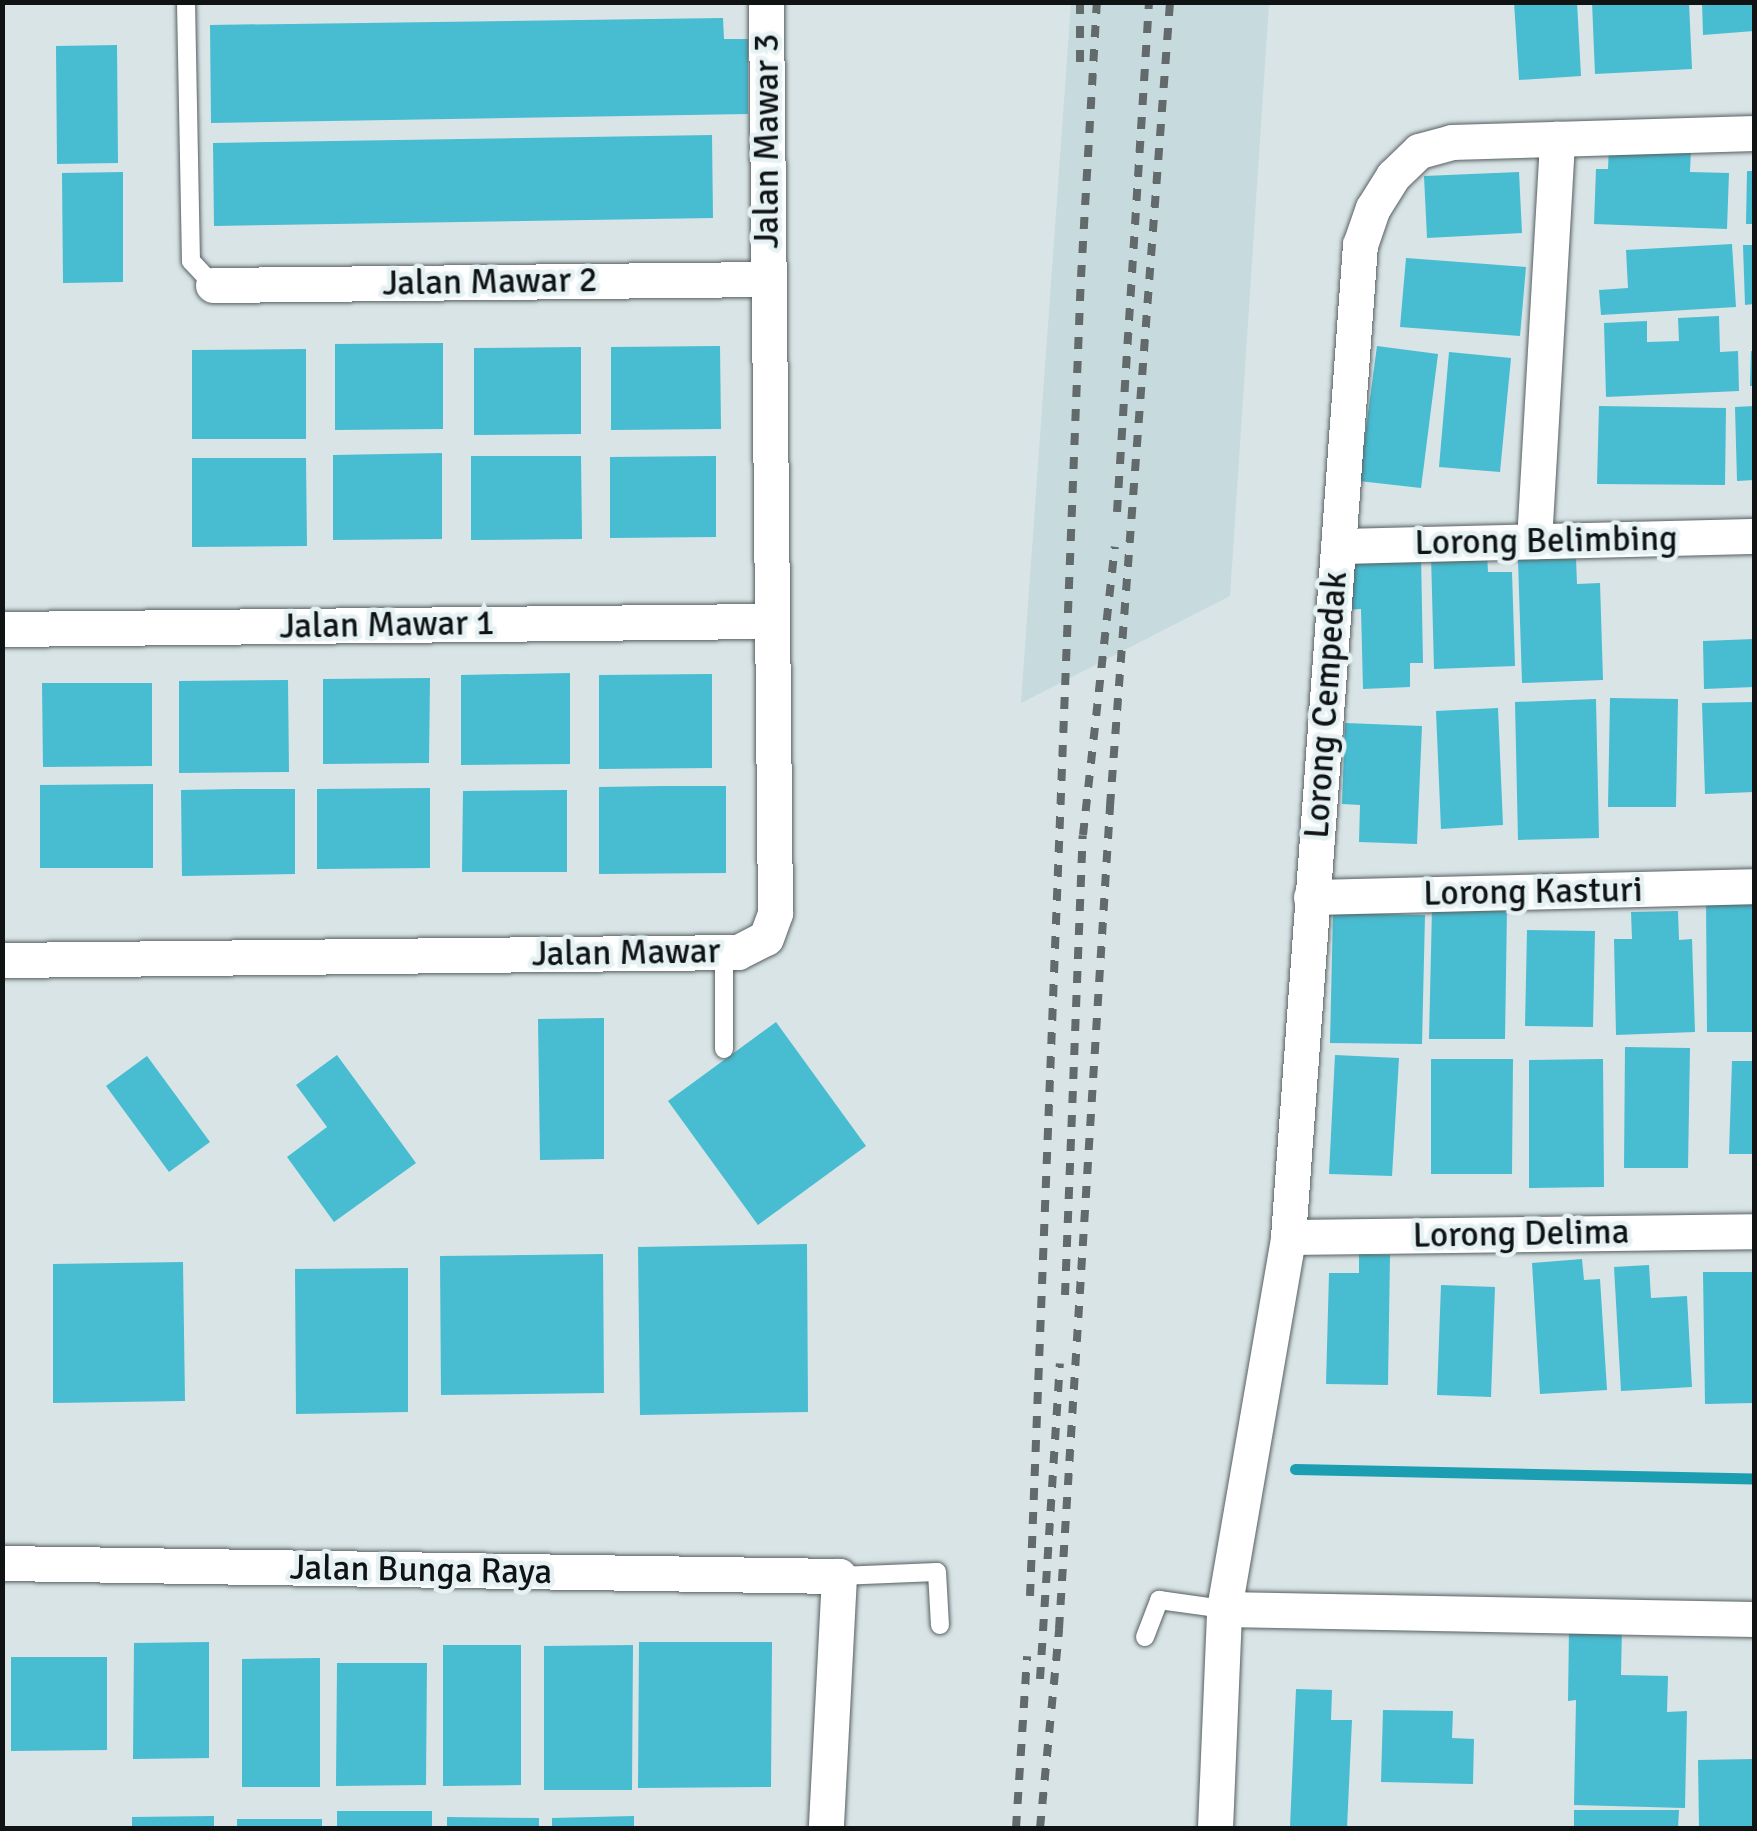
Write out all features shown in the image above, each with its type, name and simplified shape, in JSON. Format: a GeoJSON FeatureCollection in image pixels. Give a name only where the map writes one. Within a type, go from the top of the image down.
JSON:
{"type":"FeatureCollection","features":[{"type":"Feature","properties":{"kind":"street","name":"Jalan Mawar 3"},"geometry":{"type":"LineString","coordinates":[[766,2],[767,278]]}},
{"type":"Feature","properties":{"kind":"street","name":"Lorong Cempedak"},"geometry":{"type":"LineString","coordinates":[[1215,1828],[1224,1609],[1288,1237],[1360,245],[1373,208],[1393,176],[1420,151],[1452,142],[1754,133]]}},
{"type":"Feature","properties":{"kind":"street"},"geometry":{"type":"LineString","coordinates":[[1534,542],[1557,139]]}},
{"type":"Feature","properties":{"kind":"street","name":"Jalan Mawar 2"},"geometry":{"type":"LineString","coordinates":[[214,285],[767,278]]}},
{"type":"Feature","properties":{"kind":"street","name":"Jalan Mawar"},"geometry":{"type":"LineString","coordinates":[[2,960],[738,952],[766,938],[774,912],[767,278]]}},
{"type":"Feature","properties":{"kind":"street","name":"Lorong Belimbing"},"geometry":{"type":"LineString","coordinates":[[1338,546],[1754,536]]}},
{"type":"Feature","properties":{"kind":"street","name":"Jalan Mawar 1"},"geometry":{"type":"LineString","coordinates":[[2,629],[771,621]]}},
{"type":"Feature","properties":{"kind":"street","name":"Lorong Kasturi"},"geometry":{"type":"LineString","coordinates":[[1311,897],[1754,886]]}},
{"type":"Feature","properties":{"kind":"street","name":"Lorong Delima"},"geometry":{"type":"LineString","coordinates":[[1288,1237],[1754,1231]]}},
{"type":"Feature","properties":{"kind":"street","name":"Jalan Bunga Raya"},"geometry":{"type":"LineString","coordinates":[[2,1564],[838,1576]]}},
{"type":"Feature","properties":{"kind":"street"},"geometry":{"type":"LineString","coordinates":[[826,1828],[838,1576]]}},
{"type":"Feature","properties":{"kind":"street"},"geometry":{"type":"LineString","coordinates":[[1224,1609],[1754,1619]]}},
{"type":"Feature","properties":{"kind":"lane"},"geometry":{"type":"LineString","coordinates":[[186,2],[191,260],[214,285]]}},
{"type":"Feature","properties":{"kind":"lane"},"geometry":{"type":"LineString","coordinates":[[724,952],[724,1049]]}},
{"type":"Feature","properties":{"kind":"lane"},"geometry":{"type":"LineString","coordinates":[[838,1576],[938,1572],[940,1625]]}},
{"type":"Feature","properties":{"kind":"lane"},"geometry":{"type":"LineString","coordinates":[[1145,1637],[1159,1600],[1224,1609]]}},
{"type":"Feature","properties":{"kind":"shaded area"},"geometry":{"type":"Polygon","coordinates":[[[1071,3],[1269,3],[1230,596],[1021,703],[1071,3]]]}},
{"type":"Feature","properties":{"kind":"building"},"geometry":{"type":"Polygon","coordinates":[[[1514,2],[1577,2],[1581,76],[1519,80],[1514,2]]]}},
{"type":"Feature","properties":{"kind":"building"},"geometry":{"type":"Polygon","coordinates":[[[1592,2],[1689,2],[1692,69],[1595,74],[1592,2]]]}},
{"type":"Feature","properties":{"kind":"building"},"geometry":{"type":"Polygon","coordinates":[[[1702,2],[1754,2],[1754,31],[1703,35],[1702,2]]]}},
{"type":"Feature","properties":{"kind":"building"},"geometry":{"type":"Polygon","coordinates":[[[723,18],[724,39],[748,39],[748,114],[211,123],[210,25],[723,18]]]}},
{"type":"Feature","properties":{"kind":"building"},"geometry":{"type":"Polygon","coordinates":[[[117,45],[118,163],[57,164],[56,46],[117,45]]]}},
{"type":"Feature","properties":{"kind":"building"},"geometry":{"type":"Polygon","coordinates":[[[712,135],[713,218],[214,226],[213,143],[712,135]]]}},
{"type":"Feature","properties":{"kind":"building"},"geometry":{"type":"Polygon","coordinates":[[[1609,145],[1691,148],[1690,172],[1729,173],[1727,229],[1594,224],[1596,169],[1608,169],[1609,145]]]}},
{"type":"Feature","properties":{"kind":"building"},"geometry":{"type":"Polygon","coordinates":[[[1747,171],[1754,171],[1754,224],[1746,224],[1747,171]]]}},
{"type":"Feature","properties":{"kind":"building"},"geometry":{"type":"Polygon","coordinates":[[[123,172],[123,282],[63,283],[62,173],[123,172]]]}},
{"type":"Feature","properties":{"kind":"building"},"geometry":{"type":"Polygon","coordinates":[[[1519,172],[1522,233],[1427,238],[1424,176],[1519,172]]]}},
{"type":"Feature","properties":{"kind":"building"},"geometry":{"type":"Polygon","coordinates":[[[1732,244],[1736,307],[1601,315],[1599,290],[1628,288],[1626,250],[1732,244]]]}},
{"type":"Feature","properties":{"kind":"building"},"geometry":{"type":"Polygon","coordinates":[[[1743,245],[1754,245],[1754,304],[1745,305],[1743,245]]]}},
{"type":"Feature","properties":{"kind":"building"},"geometry":{"type":"Polygon","coordinates":[[[1406,258],[1526,267],[1520,336],[1400,327],[1406,258]]]}},
{"type":"Feature","properties":{"kind":"building"},"geometry":{"type":"Polygon","coordinates":[[[1719,316],[1720,352],[1738,351],[1739,391],[1606,397],[1604,323],[1647,321],[1647,342],[1679,341],[1678,318],[1719,316]]]}},
{"type":"Feature","properties":{"kind":"building"},"geometry":{"type":"Polygon","coordinates":[[[443,343],[443,429],[335,430],[335,344],[443,343]]]}},
{"type":"Feature","properties":{"kind":"building"},"geometry":{"type":"Polygon","coordinates":[[[720,346],[721,429],[611,430],[611,347],[720,346]]]}},
{"type":"Feature","properties":{"kind":"building"},"geometry":{"type":"Polygon","coordinates":[[[1377,346],[1438,354],[1421,488],[1359,481],[1377,346]]]}},
{"type":"Feature","properties":{"kind":"building"},"geometry":{"type":"Polygon","coordinates":[[[581,347],[581,434],[474,435],[474,348],[581,347]]]}},
{"type":"Feature","properties":{"kind":"building"},"geometry":{"type":"Polygon","coordinates":[[[306,349],[306,439],[192,439],[192,350],[306,349]]]}},
{"type":"Feature","properties":{"kind":"building"},"geometry":{"type":"Polygon","coordinates":[[[1754,351],[1754,386],[1750,386],[1754,351]]]}},
{"type":"Feature","properties":{"kind":"building"},"geometry":{"type":"Polygon","coordinates":[[[1449,352],[1511,358],[1500,472],[1439,467],[1449,352]]]}},
{"type":"Feature","properties":{"kind":"building"},"geometry":{"type":"Polygon","coordinates":[[[1599,406],[1726,408],[1725,485],[1597,484],[1599,406]]]}},
{"type":"Feature","properties":{"kind":"building"},"geometry":{"type":"Polygon","coordinates":[[[1754,406],[1754,480],[1737,481],[1735,407],[1754,406]]]}},
{"type":"Feature","properties":{"kind":"building"},"geometry":{"type":"Polygon","coordinates":[[[442,453],[442,539],[333,540],[333,455],[442,453]]]}},
{"type":"Feature","properties":{"kind":"building"},"geometry":{"type":"Polygon","coordinates":[[[471,456],[581,456],[582,539],[471,540],[471,456]]]}},
{"type":"Feature","properties":{"kind":"building"},"geometry":{"type":"Polygon","coordinates":[[[716,456],[716,537],[610,538],[610,457],[716,456]]]}},
{"type":"Feature","properties":{"kind":"building"},"geometry":{"type":"Polygon","coordinates":[[[192,458],[306,458],[307,546],[192,547],[192,458]]]}},
{"type":"Feature","properties":{"kind":"building"},"geometry":{"type":"Polygon","coordinates":[[[1487,553],[1488,572],[1512,572],[1515,666],[1434,669],[1431,555],[1487,553]]]}},
{"type":"Feature","properties":{"kind":"building"},"geometry":{"type":"Polygon","coordinates":[[[1421,554],[1423,663],[1410,663],[1410,687],[1363,689],[1361,609],[1344,610],[1342,557],[1421,554]]]}},
{"type":"Feature","properties":{"kind":"building"},"geometry":{"type":"Polygon","coordinates":[[[1576,558],[1577,584],[1600,583],[1603,680],[1522,683],[1518,560],[1576,558]]]}},
{"type":"Feature","properties":{"kind":"building"},"geometry":{"type":"Polygon","coordinates":[[[1754,639],[1754,687],[1704,689],[1703,641],[1754,639]]]}},
{"type":"Feature","properties":{"kind":"building"},"geometry":{"type":"Polygon","coordinates":[[[570,673],[570,764],[461,765],[461,675],[570,673]]]}},
{"type":"Feature","properties":{"kind":"building"},"geometry":{"type":"Polygon","coordinates":[[[712,674],[712,768],[599,769],[599,675],[712,674]]]}},
{"type":"Feature","properties":{"kind":"building"},"geometry":{"type":"Polygon","coordinates":[[[430,678],[429,763],[323,764],[323,679],[430,678]]]}},
{"type":"Feature","properties":{"kind":"building"},"geometry":{"type":"Polygon","coordinates":[[[288,680],[289,772],[179,773],[179,681],[288,680]]]}},
{"type":"Feature","properties":{"kind":"building"},"geometry":{"type":"Polygon","coordinates":[[[42,683],[152,683],[152,766],[43,767],[42,683]]]}},
{"type":"Feature","properties":{"kind":"building"},"geometry":{"type":"Polygon","coordinates":[[[1610,698],[1678,699],[1676,807],[1608,807],[1610,698]]]}},
{"type":"Feature","properties":{"kind":"building"},"geometry":{"type":"Polygon","coordinates":[[[1596,699],[1599,838],[1518,840],[1515,702],[1596,699]]]}},
{"type":"Feature","properties":{"kind":"building"},"geometry":{"type":"Polygon","coordinates":[[[1754,702],[1754,792],[1705,794],[1702,703],[1754,702]]]}},
{"type":"Feature","properties":{"kind":"building"},"geometry":{"type":"Polygon","coordinates":[[[1498,708],[1503,825],[1441,829],[1436,711],[1498,708]]]}},
{"type":"Feature","properties":{"kind":"building"},"geometry":{"type":"Polygon","coordinates":[[[1345,723],[1422,726],[1417,844],[1359,842],[1360,805],[1342,804],[1345,723]]]}},
{"type":"Feature","properties":{"kind":"building"},"geometry":{"type":"Polygon","coordinates":[[[153,784],[153,868],[40,868],[40,785],[153,784]]]}},
{"type":"Feature","properties":{"kind":"building"},"geometry":{"type":"Polygon","coordinates":[[[726,786],[726,873],[599,874],[599,787],[726,786]]]}},
{"type":"Feature","properties":{"kind":"building"},"geometry":{"type":"Polygon","coordinates":[[[430,788],[430,868],[317,869],[317,789],[430,788]]]}},
{"type":"Feature","properties":{"kind":"building"},"geometry":{"type":"Polygon","coordinates":[[[295,789],[295,874],[182,876],[181,790],[295,789]]]}},
{"type":"Feature","properties":{"kind":"building"},"geometry":{"type":"Polygon","coordinates":[[[567,790],[567,872],[462,872],[463,791],[567,790]]]}},
{"type":"Feature","properties":{"kind":"building"},"geometry":{"type":"Polygon","coordinates":[[[1754,898],[1754,1032],[1707,1032],[1706,899],[1754,898]]]}},
{"type":"Feature","properties":{"kind":"building"},"geometry":{"type":"Polygon","coordinates":[[[1432,908],[1507,909],[1505,1039],[1429,1039],[1432,908]]]}},
{"type":"Feature","properties":{"kind":"building"},"geometry":{"type":"Polygon","coordinates":[[[1678,911],[1679,940],[1692,939],[1695,1032],[1616,1035],[1614,939],[1632,939],[1631,912],[1678,911]]]}},
{"type":"Feature","properties":{"kind":"building"},"geometry":{"type":"Polygon","coordinates":[[[1333,913],[1425,915],[1422,1044],[1330,1043],[1333,913]]]}},
{"type":"Feature","properties":{"kind":"building"},"geometry":{"type":"Polygon","coordinates":[[[1527,930],[1595,931],[1593,1027],[1525,1026],[1527,930]]]}},
{"type":"Feature","properties":{"kind":"building"},"geometry":{"type":"Polygon","coordinates":[[[604,1018],[604,1159],[540,1160],[538,1019],[604,1018]]]}},
{"type":"Feature","properties":{"kind":"building"},"geometry":{"type":"Polygon","coordinates":[[[776,1022],[866,1146],[758,1225],[668,1101],[776,1022]]]}},
{"type":"Feature","properties":{"kind":"building"},"geometry":{"type":"Polygon","coordinates":[[[1625,1047],[1690,1048],[1688,1168],[1624,1168],[1625,1047]]]}},
{"type":"Feature","properties":{"kind":"building"},"geometry":{"type":"Polygon","coordinates":[[[337,1055],[416,1163],[334,1222],[287,1157],[327,1127],[296,1085],[337,1055]]]}},
{"type":"Feature","properties":{"kind":"building"},"geometry":{"type":"Polygon","coordinates":[[[1335,1055],[1399,1058],[1392,1176],[1329,1174],[1335,1055]]]}},
{"type":"Feature","properties":{"kind":"building"},"geometry":{"type":"Polygon","coordinates":[[[147,1056],[210,1142],[169,1172],[106,1086],[147,1056]]]}},
{"type":"Feature","properties":{"kind":"building"},"geometry":{"type":"Polygon","coordinates":[[[1431,1059],[1513,1059],[1512,1174],[1431,1174],[1431,1059]]]}},
{"type":"Feature","properties":{"kind":"building"},"geometry":{"type":"Polygon","coordinates":[[[1603,1059],[1604,1187],[1529,1188],[1529,1060],[1603,1059]]]}},
{"type":"Feature","properties":{"kind":"building"},"geometry":{"type":"Polygon","coordinates":[[[1732,1061],[1754,1061],[1754,1154],[1729,1154],[1732,1061]]]}},
{"type":"Feature","properties":{"kind":"building"},"geometry":{"type":"Polygon","coordinates":[[[807,1244],[808,1412],[640,1415],[638,1247],[807,1244]]]}},
{"type":"Feature","properties":{"kind":"building"},"geometry":{"type":"Polygon","coordinates":[[[603,1254],[604,1393],[441,1395],[440,1256],[603,1254]]]}},
{"type":"Feature","properties":{"kind":"building"},"geometry":{"type":"Polygon","coordinates":[[[1359,1254],[1390,1255],[1388,1385],[1326,1384],[1329,1273],[1359,1273],[1359,1254]]]}},
{"type":"Feature","properties":{"kind":"building"},"geometry":{"type":"Polygon","coordinates":[[[1582,1259],[1584,1280],[1600,1279],[1607,1390],[1540,1394],[1532,1263],[1582,1259]]]}},
{"type":"Feature","properties":{"kind":"building"},"geometry":{"type":"Polygon","coordinates":[[[183,1262],[185,1401],[53,1403],[53,1264],[183,1262]]]}},
{"type":"Feature","properties":{"kind":"building"},"geometry":{"type":"Polygon","coordinates":[[[1649,1265],[1651,1298],[1687,1296],[1692,1387],[1621,1391],[1614,1267],[1649,1265]]]}},
{"type":"Feature","properties":{"kind":"building"},"geometry":{"type":"Polygon","coordinates":[[[408,1268],[408,1412],[296,1414],[295,1269],[408,1268]]]}},
{"type":"Feature","properties":{"kind":"building"},"geometry":{"type":"Polygon","coordinates":[[[1703,1272],[1754,1272],[1754,1403],[1705,1404],[1703,1272]]]}},
{"type":"Feature","properties":{"kind":"building"},"geometry":{"type":"Polygon","coordinates":[[[1441,1285],[1495,1287],[1491,1397],[1437,1395],[1441,1285]]]}},
{"type":"Feature","properties":{"kind":"building"},"geometry":{"type":"Polygon","coordinates":[[[1569,1627],[1622,1627],[1621,1675],[1668,1676],[1667,1712],[1687,1711],[1685,1808],[1574,1805],[1576,1700],[1568,1701],[1569,1627]]]}},
{"type":"Feature","properties":{"kind":"building"},"geometry":{"type":"Polygon","coordinates":[[[209,1642],[209,1758],[133,1759],[134,1643],[209,1642]]]}},
{"type":"Feature","properties":{"kind":"building"},"geometry":{"type":"Polygon","coordinates":[[[639,1642],[772,1642],[771,1787],[638,1788],[639,1642]]]}},
{"type":"Feature","properties":{"kind":"building"},"geometry":{"type":"Polygon","coordinates":[[[443,1645],[521,1645],[521,1785],[443,1786],[443,1645]]]}},
{"type":"Feature","properties":{"kind":"building"},"geometry":{"type":"Polygon","coordinates":[[[633,1645],[632,1790],[544,1790],[544,1646],[633,1645]]]}},
{"type":"Feature","properties":{"kind":"building"},"geometry":{"type":"Polygon","coordinates":[[[11,1657],[107,1657],[107,1750],[11,1751],[11,1657]]]}},
{"type":"Feature","properties":{"kind":"building"},"geometry":{"type":"Polygon","coordinates":[[[320,1658],[320,1787],[242,1787],[242,1659],[320,1658]]]}},
{"type":"Feature","properties":{"kind":"building"},"geometry":{"type":"Polygon","coordinates":[[[337,1663],[427,1663],[426,1785],[336,1786],[337,1663]]]}},
{"type":"Feature","properties":{"kind":"building"},"geometry":{"type":"Polygon","coordinates":[[[1296,1689],[1332,1690],[1331,1720],[1352,1720],[1347,1828],[1290,1827],[1296,1689]]]}},
{"type":"Feature","properties":{"kind":"building"},"geometry":{"type":"Polygon","coordinates":[[[1383,1710],[1453,1711],[1452,1738],[1474,1739],[1473,1784],[1381,1782],[1383,1710]]]}},
{"type":"Feature","properties":{"kind":"building"},"geometry":{"type":"Polygon","coordinates":[[[1754,1759],[1754,1828],[1699,1828],[1698,1760],[1754,1759]]]}},
{"type":"Feature","properties":{"kind":"building"},"geometry":{"type":"Polygon","coordinates":[[[1574,1810],[1679,1810],[1678,1828],[1574,1828],[1574,1810]]]}},
{"type":"Feature","properties":{"kind":"building"},"geometry":{"type":"Polygon","coordinates":[[[337,1811],[432,1811],[432,1828],[337,1828],[337,1811]]]}},
{"type":"Feature","properties":{"kind":"building"},"geometry":{"type":"Polygon","coordinates":[[[214,1816],[214,1828],[132,1828],[132,1817],[214,1816]]]}},
{"type":"Feature","properties":{"kind":"building"},"geometry":{"type":"Polygon","coordinates":[[[634,1816],[634,1828],[552,1828],[552,1818],[634,1816]]]}},
{"type":"Feature","properties":{"kind":"building"},"geometry":{"type":"Polygon","coordinates":[[[447,1817],[539,1818],[539,1828],[447,1828],[447,1817]]]}},
{"type":"Feature","properties":{"kind":"building"},"geometry":{"type":"Polygon","coordinates":[[[237,1819],[322,1819],[322,1828],[237,1828],[237,1819]]]}},
{"type":"Feature","properties":{"kind":"waterway"},"geometry":{"type":"LineString","coordinates":[[1295,1469],[1754,1479]]}},
{"type":"Feature","properties":{"kind":"railway"},"geometry":{"type":"LineString","coordinates":[[1080,2],[1080,62]]}},
{"type":"Feature","properties":{"kind":"railway"},"geometry":{"type":"LineString","coordinates":[[1030,1596],[1081,277],[1097,2]]}},
{"type":"Feature","properties":{"kind":"railway"},"geometry":{"type":"LineString","coordinates":[[1117,512],[1149,2]]}},
{"type":"Feature","properties":{"kind":"railway"},"geometry":{"type":"LineString","coordinates":[[1040,1828],[1059,1629],[1110,806],[1170,2]]}},
{"type":"Feature","properties":{"kind":"railway"},"geometry":{"type":"LineString","coordinates":[[1065,1295],[1083,835],[1115,547]]}},
{"type":"Feature","properties":{"kind":"railway"},"geometry":{"type":"LineString","coordinates":[[1040,1679],[1060,1364]]}},
{"type":"Feature","properties":{"kind":"railway"},"geometry":{"type":"LineString","coordinates":[[1016,1828],[1027,1656]]}}]}
